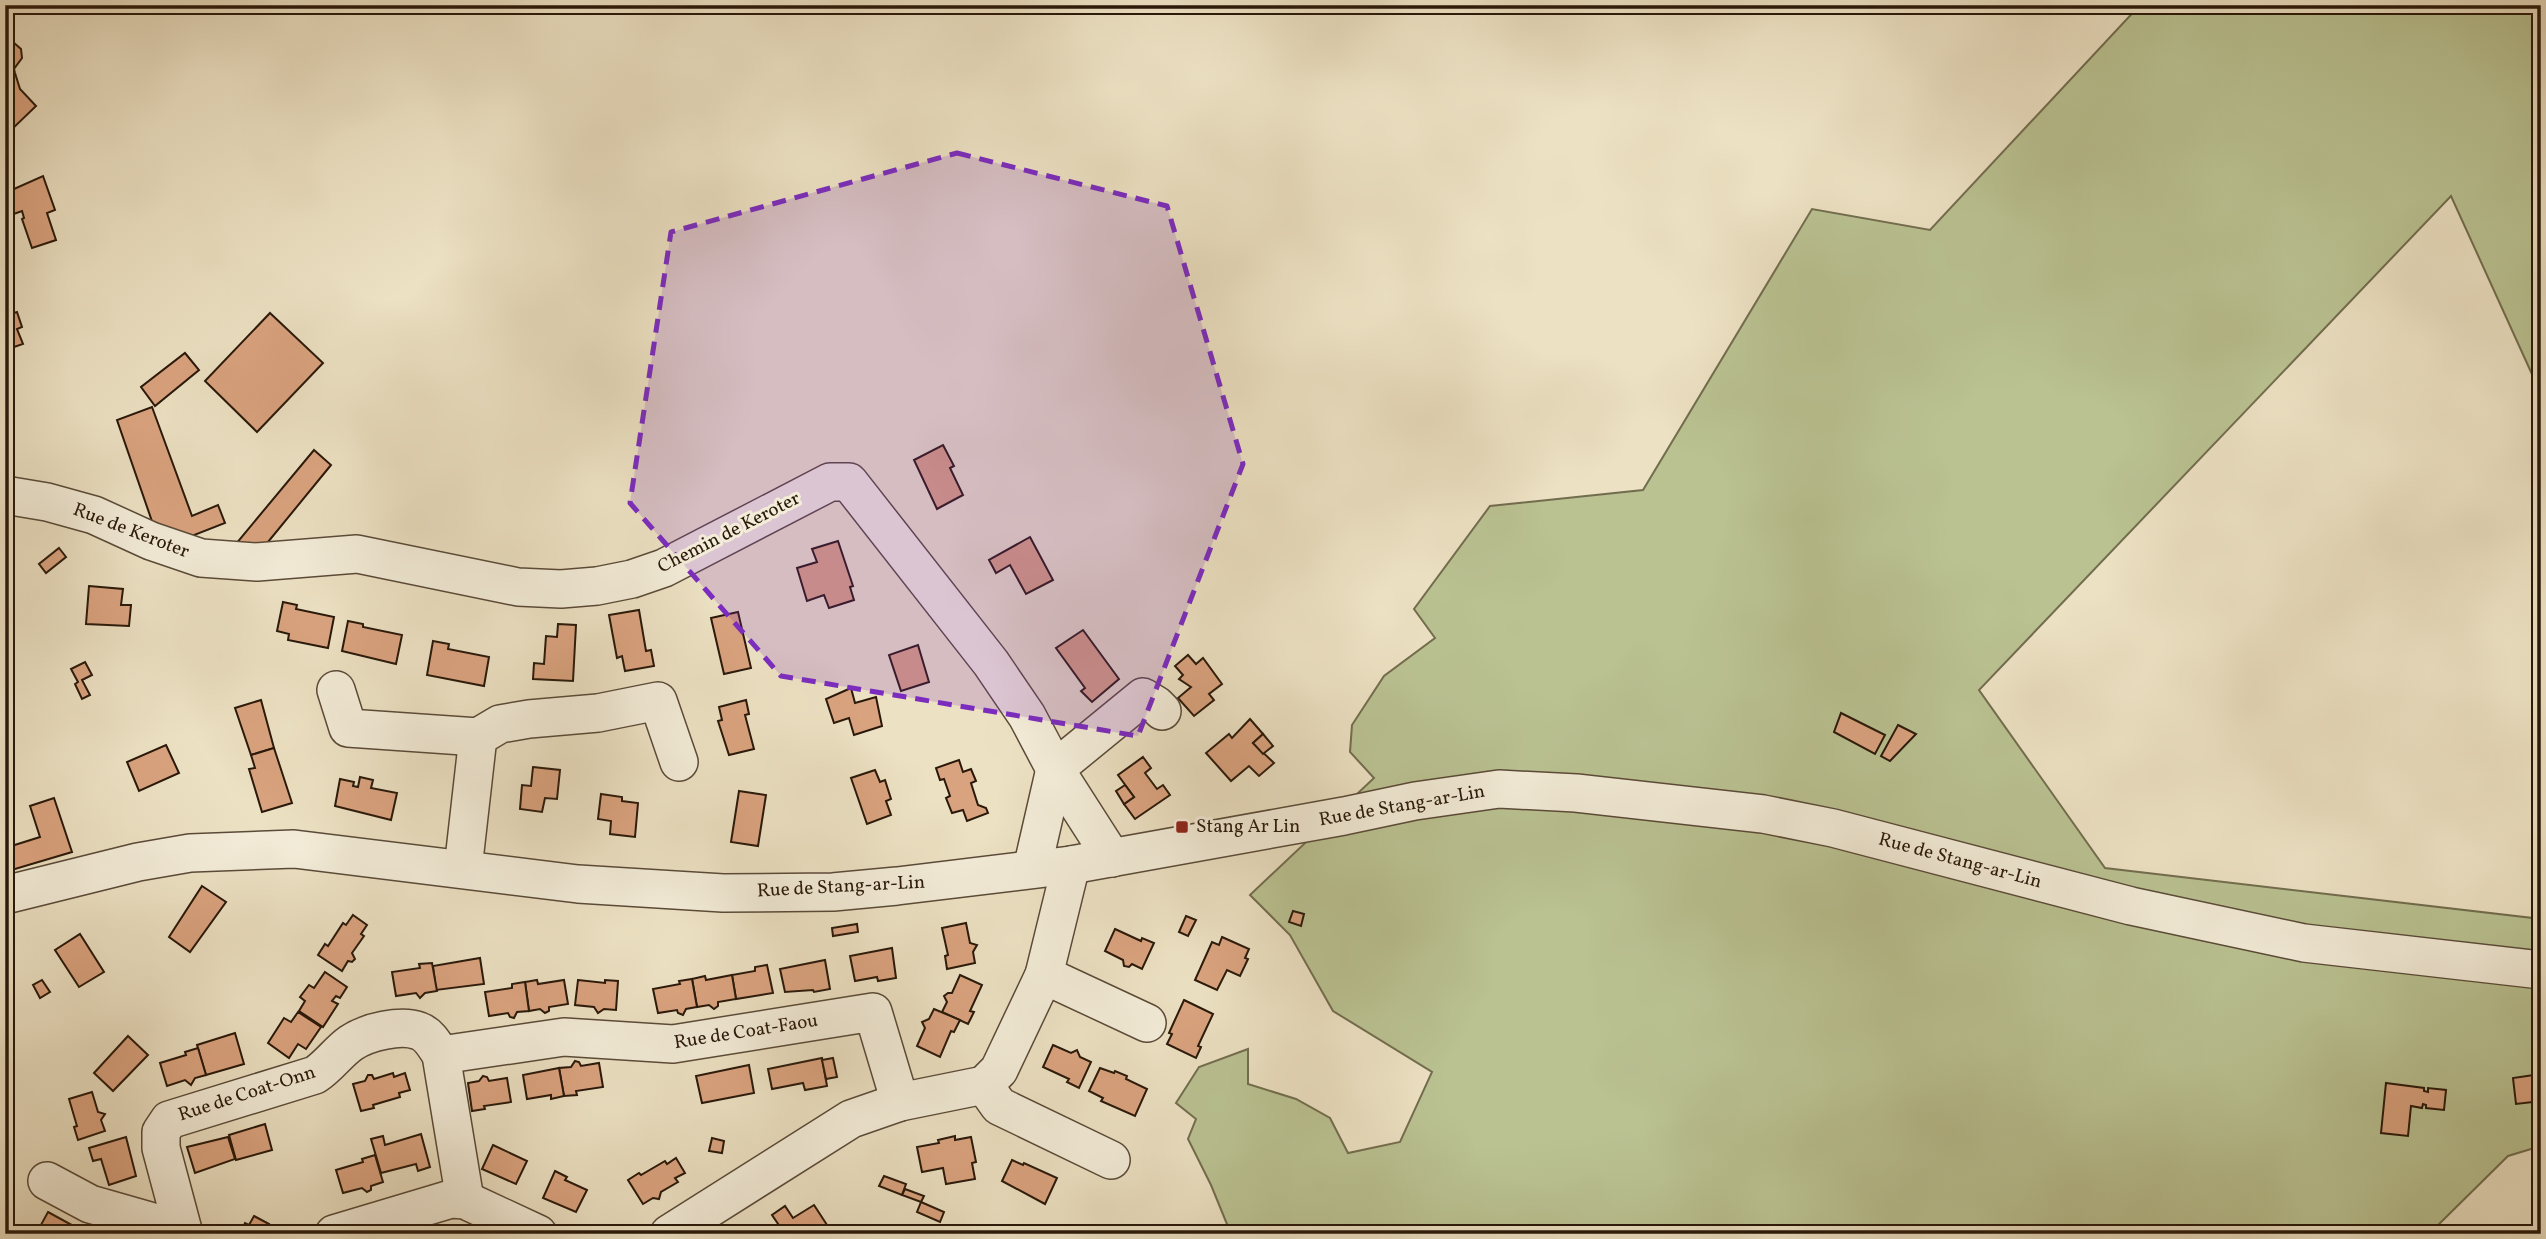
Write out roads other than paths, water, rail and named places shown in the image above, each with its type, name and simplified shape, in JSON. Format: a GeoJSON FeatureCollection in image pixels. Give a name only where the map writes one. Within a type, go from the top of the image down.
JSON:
{"type":"FeatureCollection","features":[{"type":"Feature","properties":{"kind":"street","name":"Chemin de Keroter"},"geometry":{"type":"LineString","coordinates":[[257,562],[357,554],[518,587],[561,590],[597,586],[632,579],[663,568],[830,482],[849,482],[991,663],[1027,716],[1055,769],[1112,858]]}},
{"type":"Feature","properties":{"kind":"street","name":"Rue de Keroter"},"geometry":{"type":"LineString","coordinates":[[5,495],[47,502],[94,515],[151,541],[201,558],[257,562]]}},
{"type":"Feature","properties":{"kind":"street"},"geometry":{"type":"LineString","coordinates":[[336,690],[348,728],[478,737],[500,724],[598,713],[659,701],[679,762]]}},
{"type":"Feature","properties":{"kind":"street"},"geometry":{"type":"LineString","coordinates":[[1032,869],[1055,769],[1143,697],[1162,711]]}},
{"type":"Feature","properties":{"kind":"street"},"geometry":{"type":"LineString","coordinates":[[463,869],[478,737]]}},
{"type":"Feature","properties":{"kind":"street","name":"Rue de Stang-ar-Lin"},"geometry":{"type":"LineString","coordinates":[[5,895],[138,862],[190,853],[294,849],[578,884],[723,893],[833,892],[1071,865],[1415,801],[1499,789],[1576,793],[1763,814],[1833,828],[2131,906],[2304,943],[2541,970]]}},
{"type":"Feature","properties":{"kind":"street"},"geometry":{"type":"LineString","coordinates":[[669,1234],[851,1119],[900,1102],[984,1084],[999,1070],[1044,975],[1071,865]]}},
{"type":"Feature","properties":{"kind":"street"},"geometry":{"type":"LineString","coordinates":[[1044,975],[1147,1023]]}},
{"type":"Feature","properties":{"kind":"street","name":"Rue de Coat-Faou"},"geometry":{"type":"LineString","coordinates":[[441,1055],[564,1037],[673,1044],[873,1012],[900,1102]]}},
{"type":"Feature","properties":{"kind":"street","name":"Rue de Coat-Onn"},"geometry":{"type":"LineString","coordinates":[[183,1232],[161,1148],[161,1132],[169,1120],[315,1075],[327,1067],[348,1045],[361,1037],[397,1029],[419,1031],[430,1039],[441,1055]]}},
{"type":"Feature","properties":{"kind":"street"},"geometry":{"type":"LineString","coordinates":[[441,1055],[465,1200]]}},
{"type":"Feature","properties":{"kind":"street"},"geometry":{"type":"LineString","coordinates":[[984,1084],[999,1107],[1111,1160]]}},
{"type":"Feature","properties":{"kind":"street"},"geometry":{"type":"LineString","coordinates":[[47,1181],[90,1204],[183,1232]]}},
{"type":"Feature","properties":{"kind":"street"},"geometry":{"type":"LineString","coordinates":[[334,1234],[451,1199],[465,1200],[538,1234]]}},
{"type":"Feature","properties":{"kind":"place","name":"Stang Ar Lin"},"geometry":{"type":"Point","coordinates":[1182,827]}}]}
